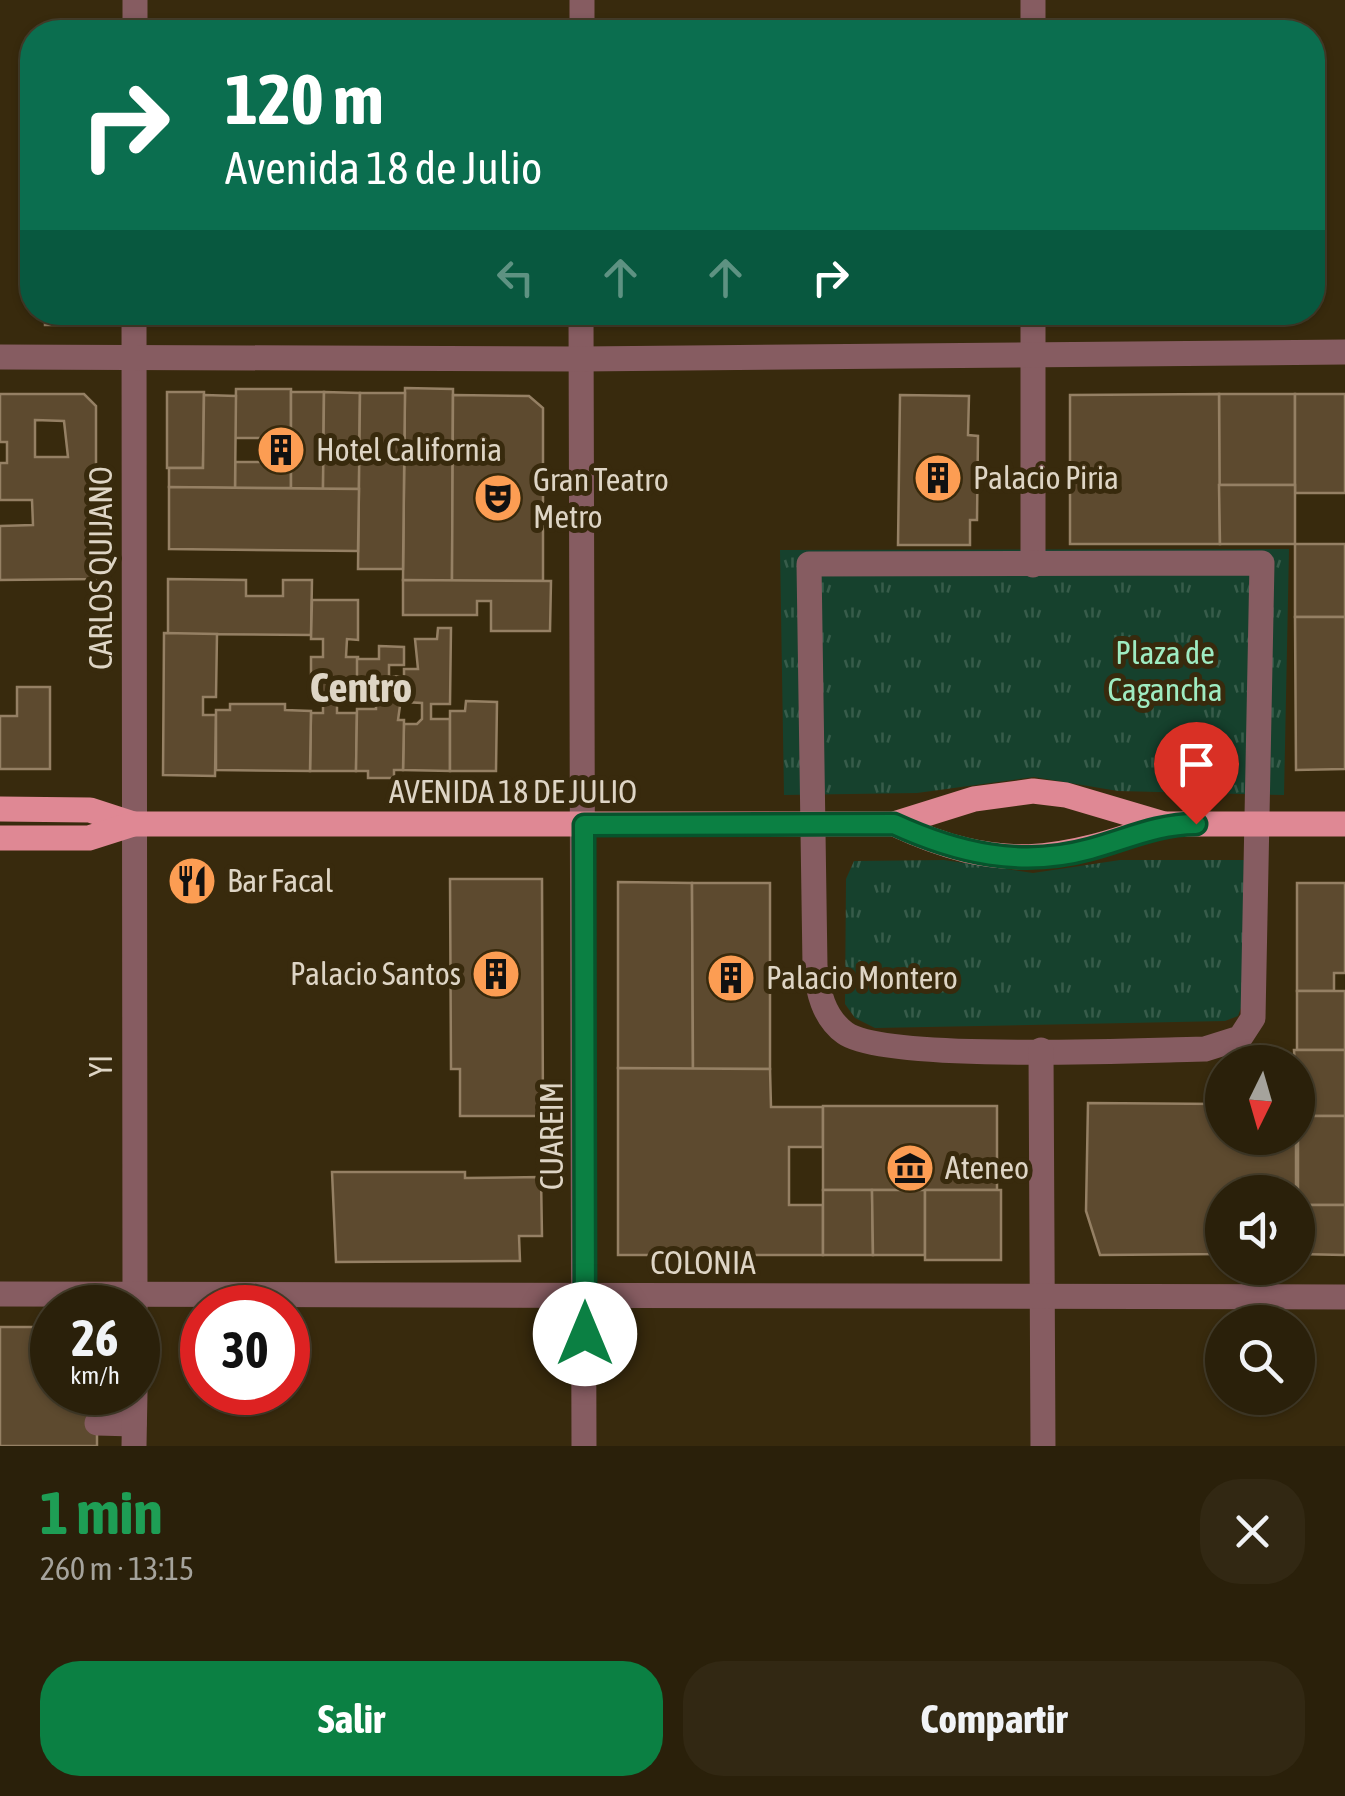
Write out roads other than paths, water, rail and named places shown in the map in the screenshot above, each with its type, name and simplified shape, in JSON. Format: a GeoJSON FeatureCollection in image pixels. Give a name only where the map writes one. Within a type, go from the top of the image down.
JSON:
{"type":"FeatureCollection","features":[{"type":"Feature","properties":{"kind":"main road","name":"AVENIDA 18 DE JULIO"},"geometry":{"type":"LineString","coordinates":[[0,838],[89,838],[133,824],[894,824],[974,799],[1033,791],[1084,800],[1164,824],[1345,824]]}},
{"type":"Feature","properties":{"kind":"main road","name":"AVENIDA 18 DE JULIO"},"geometry":{"type":"LineString","coordinates":[[0,809],[90,810],[133,824]]}},
{"type":"Feature","properties":{"kind":"main road","name":"AVENIDA 18 DE JULIO"},"geometry":{"type":"LineString","coordinates":[[894,824],[937,844],[1030,858],[1091,849],[1164,824]]}},
{"type":"Feature","properties":{"kind":"street","name":"CARLOS QUIJANO"},"geometry":{"type":"LineString","coordinates":[[133,824],[134,325]]}},
{"type":"Feature","properties":{"kind":"street","name":"CUAREIM"},"geometry":{"type":"LineString","coordinates":[[581,325],[584,1446]]}},
{"type":"Feature","properties":{"kind":"street"},"geometry":{"type":"LineString","coordinates":[[1033,325],[1033,564]]}},
{"type":"Feature","properties":{"kind":"street"},"geometry":{"type":"LineString","coordinates":[[0,358],[581,359],[1345,352]]}},
{"type":"Feature","properties":{"kind":"street"},"geometry":{"type":"LineString","coordinates":[[1262,563],[1259,824],[1253,1018],[1240,1038],[1205,1049],[1041,1050],[899,1048],[848,1036],[834,1024],[819,996],[815,966],[809,564],[1262,563]]}},
{"type":"Feature","properties":{"kind":"street","name":"YI"},"geometry":{"type":"LineString","coordinates":[[133,824],[135,1285]]}},
{"type":"Feature","properties":{"kind":"street"},"geometry":{"type":"LineString","coordinates":[[1041,1050],[1043,1446]]}},
{"type":"Feature","properties":{"kind":"street","name":"COLONIA"},"geometry":{"type":"LineString","coordinates":[[0,1294],[30,1296]]}},
{"type":"Feature","properties":{"kind":"street","name":"COLONIA"},"geometry":{"type":"LineString","coordinates":[[160,1301],[585,1296],[1345,1297]]}},
{"type":"Feature","properties":{"kind":"street"},"geometry":{"type":"LineString","coordinates":[[97,1423],[134,1435]]}},
{"type":"Feature","properties":{"kind":"place","name":"Hotel California"},"geometry":{"type":"Point","coordinates":[281,450]}},
{"type":"Feature","properties":{"kind":"place","name":"Palacio Piria"},"geometry":{"type":"Point","coordinates":[938,478]}},
{"type":"Feature","properties":{"kind":"place","name":"Gran Teatro Metro"},"geometry":{"type":"Point","coordinates":[498,498]}},
{"type":"Feature","properties":{"kind":"place","name":"Bar Facal"},"geometry":{"type":"Point","coordinates":[192,881]}},
{"type":"Feature","properties":{"kind":"place","name":"Palacio Santos"},"geometry":{"type":"Point","coordinates":[496,974]}},
{"type":"Feature","properties":{"kind":"place","name":"Palacio Montero"},"geometry":{"type":"Point","coordinates":[731,978]}},
{"type":"Feature","properties":{"kind":"place","name":"Ateneo"},"geometry":{"type":"Point","coordinates":[910,1168]}},
{"type":"Feature","properties":{"kind":"district","name":"Centro"},"geometry":{"type":"Point","coordinates":[361,687]}},
{"type":"Feature","properties":{"kind":"park label","name":"Plaza de Cagancha"},"geometry":{"type":"Point","coordinates":[1165,672]}}]}
